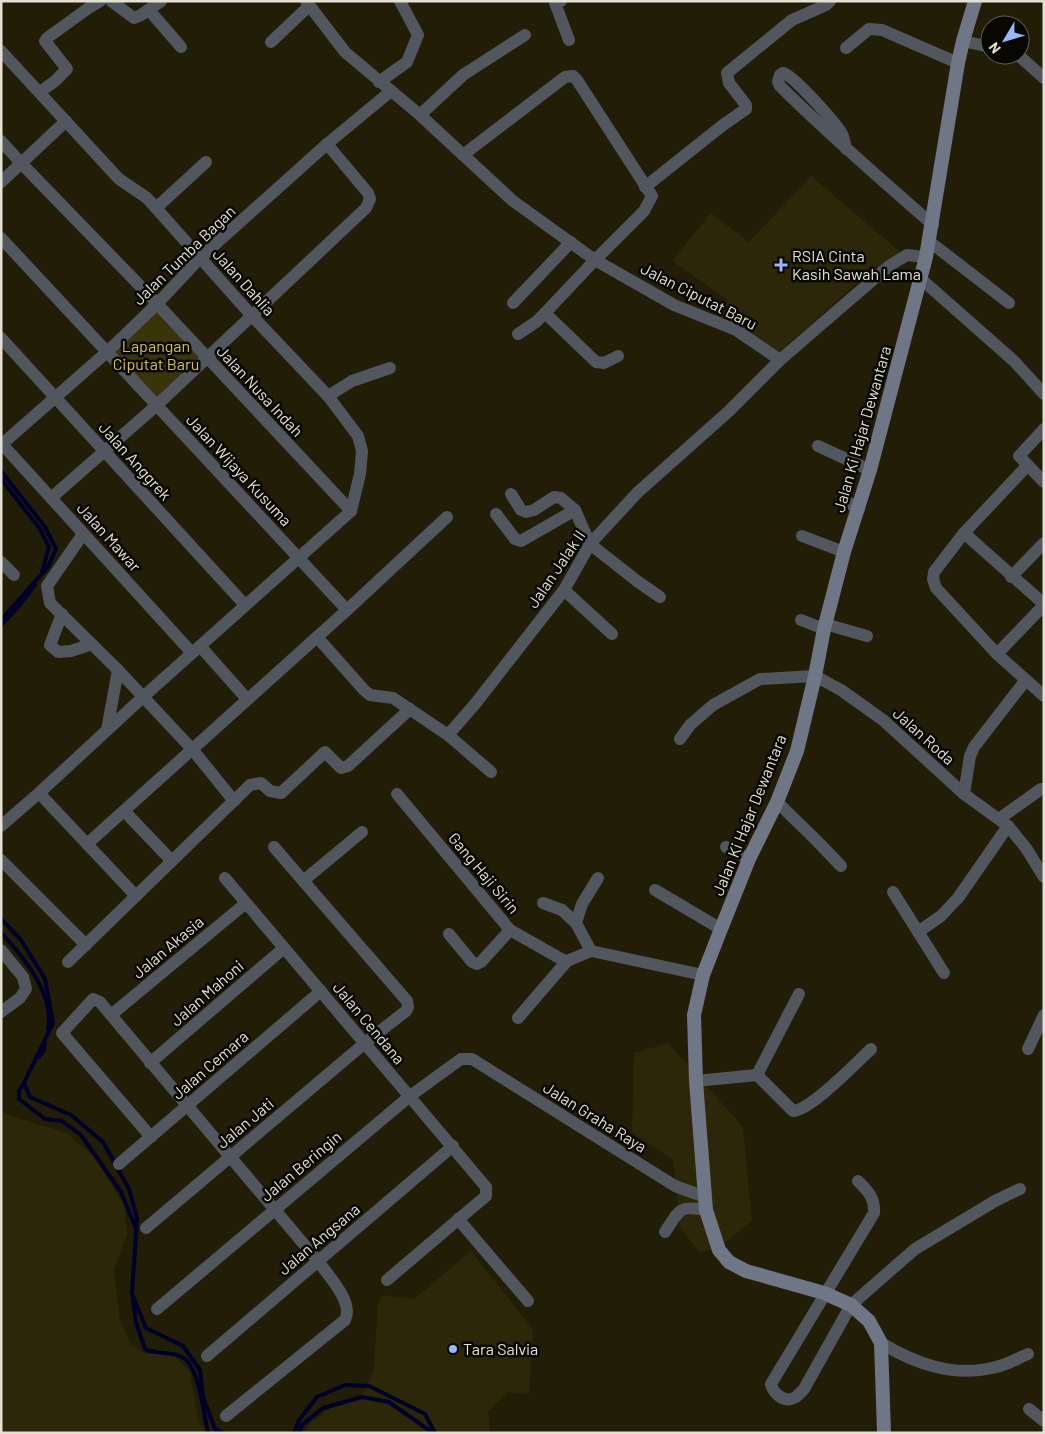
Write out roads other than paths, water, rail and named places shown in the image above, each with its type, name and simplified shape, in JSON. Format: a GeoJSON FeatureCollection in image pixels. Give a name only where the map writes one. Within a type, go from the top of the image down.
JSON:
{"type":"FeatureCollection","features":[{"type":"Feature","properties":{"kind":"main road","name":"Jalan Ki Hajar Dewantara"},"geometry":{"type":"LineString","coordinates":[[884,1433],[881,1343],[869,1321],[851,1305],[824,1293],[746,1271],[729,1262],[718,1250],[705,1203],[696,1081],[694,1015],[703,975],[749,859],[776,802],[796,751],[815,676],[824,627],[844,552],[870,470],[930,242],[958,63],[975,1]]}},
{"type":"Feature","properties":{"kind":"street"},"geometry":{"type":"LineString","coordinates":[[111,1],[134,18],[161,1]]}},
{"type":"Feature","properties":{"kind":"street"},"geometry":{"type":"LineString","coordinates":[[379,82],[407,62],[418,34],[400,1]]}},
{"type":"Feature","properties":{"kind":"street"},"geometry":{"type":"LineString","coordinates":[[561,1],[555,3],[569,40]]}},
{"type":"Feature","properties":{"kind":"street"},"geometry":{"type":"LineString","coordinates":[[645,187],[746,109],[746,105],[727,80],[727,73],[792,20],[826,5],[830,1]]}},
{"type":"Feature","properties":{"kind":"street"},"geometry":{"type":"LineString","coordinates":[[270,42],[308,3]]}},
{"type":"Feature","properties":{"kind":"street","name":"Jalan Ciputat Baru"},"geometry":{"type":"LineString","coordinates":[[308,3],[345,52],[420,115],[513,201],[595,260],[674,305],[736,330],[780,360]]}},
{"type":"Feature","properties":{"kind":"street"},"geometry":{"type":"LineString","coordinates":[[40,92],[67,70],[45,41],[95,4]]}},
{"type":"Feature","properties":{"kind":"street"},"geometry":{"type":"LineString","coordinates":[[149,10],[181,47]]}},
{"type":"Feature","properties":{"kind":"street"},"geometry":{"type":"LineString","coordinates":[[846,48],[869,29],[882,30],[958,63]]}},
{"type":"Feature","properties":{"kind":"street"},"geometry":{"type":"LineString","coordinates":[[420,115],[464,74],[525,35]]}},
{"type":"Feature","properties":{"kind":"street"},"geometry":{"type":"LineString","coordinates":[[963,41],[980,45]]}},
{"type":"Feature","properties":{"kind":"street","name":"Jalan Dahlia"},"geometry":{"type":"LineString","coordinates":[[1,51],[119,179],[147,198],[252,316],[328,396],[358,436],[362,451],[360,474],[350,512]]}},
{"type":"Feature","properties":{"kind":"street"},"geometry":{"type":"LineString","coordinates":[[1029,65],[1044,78]]}},
{"type":"Feature","properties":{"kind":"street"},"geometry":{"type":"LineString","coordinates":[[846,149],[842,133],[796,81],[782,73],[778,82],[780,86],[846,149],[933,225]]}},
{"type":"Feature","properties":{"kind":"street"},"geometry":{"type":"LineString","coordinates":[[463,155],[565,77],[571,75],[576,77],[652,196],[644,211],[545,313],[536,322],[518,334]]}},
{"type":"Feature","properties":{"kind":"street","name":"Jalan Tumba Bagan"},"geometry":{"type":"LineString","coordinates":[[1,445],[107,352],[201,258],[327,144],[391,91]]}},
{"type":"Feature","properties":{"kind":"street"},"geometry":{"type":"LineString","coordinates":[[1,182],[66,121]]}},
{"type":"Feature","properties":{"kind":"street","name":"Jalan Nusa Indah"},"geometry":{"type":"LineString","coordinates":[[1,140],[157,304],[350,512]]}},
{"type":"Feature","properties":{"kind":"street"},"geometry":{"type":"LineString","coordinates":[[51,498],[157,405],[369,204],[368,192],[327,144]]}},
{"type":"Feature","properties":{"kind":"street"},"geometry":{"type":"LineString","coordinates":[[156,208],[206,162]]}},
{"type":"Feature","properties":{"kind":"street","name":"Jalan Wijaya Kusuma"},"geometry":{"type":"LineString","coordinates":[[1,238],[347,610]]}},
{"type":"Feature","properties":{"kind":"street"},"geometry":{"type":"LineString","coordinates":[[513,303],[571,242]]}},
{"type":"Feature","properties":{"kind":"street"},"geometry":{"type":"LineString","coordinates":[[930,242],[1010,303]]}},
{"type":"Feature","properties":{"kind":"street"},"geometry":{"type":"LineString","coordinates":[[780,360],[889,266],[907,255],[926,257]]}},
{"type":"Feature","properties":{"kind":"street"},"geometry":{"type":"LineString","coordinates":[[921,279],[1014,361],[1042,390]]}},
{"type":"Feature","properties":{"kind":"street"},"geometry":{"type":"LineString","coordinates":[[545,313],[596,362],[604,363],[618,356]]}},
{"type":"Feature","properties":{"kind":"street","name":"Jalan Anggrek"},"geometry":{"type":"LineString","coordinates":[[1,338],[246,605]]}},
{"type":"Feature","properties":{"kind":"street","name":"Jalan Jalak II"},"geometry":{"type":"LineString","coordinates":[[448,735],[480,698],[564,590],[590,544],[637,492],[729,410],[780,360]]}},
{"type":"Feature","properties":{"kind":"street"},"geometry":{"type":"LineString","coordinates":[[328,396],[352,381],[390,368]]}},
{"type":"Feature","properties":{"kind":"street"},"geometry":{"type":"LineString","coordinates":[[1044,429],[1019,454],[1027,466],[1044,482]]}},
{"type":"Feature","properties":{"kind":"street","name":"Jalan Mawar"},"geometry":{"type":"LineString","coordinates":[[1,445],[84,534],[247,699]]}},
{"type":"Feature","properties":{"kind":"street"},"geometry":{"type":"LineString","coordinates":[[818,446],[870,470]]}},
{"type":"Feature","properties":{"kind":"street"},"geometry":{"type":"LineString","coordinates":[[1027,466],[964,533],[934,572],[933,583],[997,654],[1044,696]]}},
{"type":"Feature","properties":{"kind":"street"},"geometry":{"type":"LineString","coordinates":[[510,494],[521,510],[526,512],[534,510],[557,497],[561,498],[575,510],[590,544],[660,597]]}},
{"type":"Feature","properties":{"kind":"street"},"geometry":{"type":"LineString","coordinates":[[844,500],[858,509]]}},
{"type":"Feature","properties":{"kind":"street"},"geometry":{"type":"LineString","coordinates":[[496,514],[515,539],[521,541],[575,510]]}},
{"type":"Feature","properties":{"kind":"street"},"geometry":{"type":"LineString","coordinates":[[1,826],[350,512]]}},
{"type":"Feature","properties":{"kind":"street"},"geometry":{"type":"LineString","coordinates":[[87,844],[347,610],[447,517]]}},
{"type":"Feature","properties":{"kind":"street"},"geometry":{"type":"LineString","coordinates":[[964,533],[1044,605],[997,654]]}},
{"type":"Feature","properties":{"kind":"street"},"geometry":{"type":"LineString","coordinates":[[84,534],[47,586],[50,603],[118,670],[192,749],[234,801]]}},
{"type":"Feature","properties":{"kind":"street"},"geometry":{"type":"LineString","coordinates":[[802,536],[844,552]]}},
{"type":"Feature","properties":{"kind":"street"},"geometry":{"type":"LineString","coordinates":[[1011,577],[1044,543]]}},
{"type":"Feature","properties":{"kind":"street"},"geometry":{"type":"LineString","coordinates":[[1,562],[14,575]]}},
{"type":"Feature","properties":{"kind":"street"},"geometry":{"type":"LineString","coordinates":[[564,590],[612,634]]}},
{"type":"Feature","properties":{"kind":"street"},"geometry":{"type":"LineString","coordinates":[[62,614],[50,645],[58,652],[71,651],[92,644]]}},
{"type":"Feature","properties":{"kind":"street"},"geometry":{"type":"LineString","coordinates":[[801,620],[868,636]]}},
{"type":"Feature","properties":{"kind":"street"},"geometry":{"type":"LineString","coordinates":[[317,637],[370,695],[393,698],[448,735],[491,772]]}},
{"type":"Feature","properties":{"kind":"street"},"geometry":{"type":"LineString","coordinates":[[107,730],[118,670]]}},
{"type":"Feature","properties":{"kind":"street"},"geometry":{"type":"LineString","coordinates":[[680,739],[690,725],[713,705],[760,679],[815,676]]}},
{"type":"Feature","properties":{"kind":"street","name":"Jalan Roda"},"geometry":{"type":"LineString","coordinates":[[815,676],[841,690],[883,720],[964,794],[1004,822],[1026,848],[1044,877]]}},
{"type":"Feature","properties":{"kind":"street"},"geometry":{"type":"LineString","coordinates":[[964,794],[970,756],[974,747],[1025,681]]}},
{"type":"Feature","properties":{"kind":"street"},"geometry":{"type":"LineString","coordinates":[[68,962],[250,785],[261,783],[270,792],[281,793],[325,752],[341,768],[348,766],[410,709]]}},
{"type":"Feature","properties":{"kind":"street"},"geometry":{"type":"LineString","coordinates":[[918,932],[942,916],[958,898],[1004,822],[1041,789]]}},
{"type":"Feature","properties":{"kind":"street"},"geometry":{"type":"LineString","coordinates":[[39,793],[136,896]]}},
{"type":"Feature","properties":{"kind":"street","name":"Gang Haji Sirin"},"geometry":{"type":"LineString","coordinates":[[397,794],[510,930],[567,961]]}},
{"type":"Feature","properties":{"kind":"street"},"geometry":{"type":"LineString","coordinates":[[776,802],[841,866]]}},
{"type":"Feature","properties":{"kind":"street"},"geometry":{"type":"LineString","coordinates":[[124,811],[172,861]]}},
{"type":"Feature","properties":{"kind":"street"},"geometry":{"type":"LineString","coordinates":[[274,847],[303,880],[362,832]]}},
{"type":"Feature","properties":{"kind":"street"},"geometry":{"type":"LineString","coordinates":[[726,848],[749,859]]}},
{"type":"Feature","properties":{"kind":"street"},"geometry":{"type":"LineString","coordinates":[[1,860],[86,945]]}},
{"type":"Feature","properties":{"kind":"street","name":"Jalan Cendana"},"geometry":{"type":"LineString","coordinates":[[225,878],[453,1146],[487,1190],[486,1196],[458,1220]]}},
{"type":"Feature","properties":{"kind":"street"},"geometry":{"type":"LineString","coordinates":[[576,923],[582,904],[598,878]]}},
{"type":"Feature","properties":{"kind":"street","name":"Jalan Jati"},"geometry":{"type":"LineString","coordinates":[[146,1228],[365,1043],[406,1011],[408,1007],[408,1001],[303,880]]}},
{"type":"Feature","properties":{"kind":"street"},"geometry":{"type":"LineString","coordinates":[[655,890],[721,929]]}},
{"type":"Feature","properties":{"kind":"street"},"geometry":{"type":"LineString","coordinates":[[893,892],[944,973]]}},
{"type":"Feature","properties":{"kind":"street","name":"Jalan Akasia"},"geometry":{"type":"LineString","coordinates":[[111,1015],[246,903]]}},
{"type":"Feature","properties":{"kind":"street"},"geometry":{"type":"LineString","coordinates":[[543,903],[562,910],[576,923],[591,951]]}},
{"type":"Feature","properties":{"kind":"street"},"geometry":{"type":"LineString","coordinates":[[449,934],[472,962],[477,964],[510,930]]}},
{"type":"Feature","properties":{"kind":"street","name":"Jalan Mahoni"},"geometry":{"type":"LineString","coordinates":[[150,1062],[284,948]]}},
{"type":"Feature","properties":{"kind":"street"},"geometry":{"type":"LineString","coordinates":[[1,950],[22,977],[26,989],[20,998],[1,1012]]}},
{"type":"Feature","properties":{"kind":"street"},"geometry":{"type":"LineString","coordinates":[[518,1018],[567,961],[591,951],[703,975]]}},
{"type":"Feature","properties":{"kind":"street","name":"Jalan Cemara"},"geometry":{"type":"LineString","coordinates":[[120,1164],[321,991]]}},
{"type":"Feature","properties":{"kind":"street"},"geometry":{"type":"LineString","coordinates":[[758,1075],[799,994]]}},
{"type":"Feature","properties":{"kind":"street"},"geometry":{"type":"LineString","coordinates":[[151,1137],[62,1034],[93,999],[100,1002],[318,1261],[346,1301],[348,1310],[345,1320],[226,1416]]}},
{"type":"Feature","properties":{"kind":"street"},"geometry":{"type":"LineString","coordinates":[[1028,1049],[1044,1015]]}},
{"type":"Feature","properties":{"kind":"street"},"geometry":{"type":"LineString","coordinates":[[758,1075],[793,1111],[796,1111],[810,1104],[871,1049]]}},
{"type":"Feature","properties":{"kind":"street","name":"Jalan Beringin"},"geometry":{"type":"LineString","coordinates":[[157,1309],[410,1096],[461,1059],[472,1058]]}},
{"type":"Feature","properties":{"kind":"street","name":"Jalan Graha Raya"},"geometry":{"type":"LineString","coordinates":[[472,1058],[705,1203]]}},
{"type":"Feature","properties":{"kind":"street"},"geometry":{"type":"LineString","coordinates":[[696,1081],[758,1075]]}},
{"type":"Feature","properties":{"kind":"street","name":"Jalan Angsana"},"geometry":{"type":"LineString","coordinates":[[207,1356],[453,1146]]}},
{"type":"Feature","properties":{"kind":"street"},"geometry":{"type":"LineString","coordinates":[[858,1181],[871,1194],[874,1201],[874,1213],[824,1293],[771,1384],[772,1389],[779,1396],[787,1399],[799,1395],[851,1305],[915,1249],[1020,1189]]}},
{"type":"Feature","properties":{"kind":"street"},"geometry":{"type":"LineString","coordinates":[[665,1232],[680,1210],[705,1203]]}},
{"type":"Feature","properties":{"kind":"street"},"geometry":{"type":"LineString","coordinates":[[387,1280],[458,1220],[528,1301]]}},
{"type":"Feature","properties":{"kind":"street"},"geometry":{"type":"LineString","coordinates":[[881,1343],[913,1361],[943,1370],[974,1371],[997,1367],[1028,1354]]}},
{"type":"Feature","properties":{"kind":"street"},"geometry":{"type":"LineString","coordinates":[[1029,1408],[1044,1421]]}},
{"type":"Feature","properties":{"kind":"waterway"},"geometry":{"type":"LineString","coordinates":[[1,471],[45,527],[56,549],[48,567],[1,620]]}},
{"type":"Feature","properties":{"kind":"waterway"},"geometry":{"type":"LineString","coordinates":[[1,479],[40,529],[49,547],[42,572]]}},
{"type":"Feature","properties":{"kind":"waterway"},"geometry":{"type":"LineString","coordinates":[[1,625],[35,585]]}},
{"type":"Feature","properties":{"kind":"waterway"},"geometry":{"type":"LineString","coordinates":[[1,919],[21,940],[45,979],[53,1023],[24,1083],[30,1097],[71,1115],[103,1142],[129,1189],[137,1218],[132,1294],[146,1328],[183,1346],[200,1370],[203,1397],[215,1429],[223,1433]]}},
{"type":"Feature","properties":{"kind":"waterway"},"geometry":{"type":"LineString","coordinates":[[1,933],[19,953],[42,990],[47,1003],[48,1029]]}},
{"type":"Feature","properties":{"kind":"waterway"},"geometry":{"type":"LineString","coordinates":[[39,1057],[44,1050],[45,1043]]}},
{"type":"Feature","properties":{"kind":"waterway"},"geometry":{"type":"LineString","coordinates":[[24,1083],[19,1091],[19,1099],[45,1119],[62,1121],[81,1135],[121,1192],[135,1226]]}},
{"type":"Feature","properties":{"kind":"waterway"},"geometry":{"type":"LineString","coordinates":[[133,1300],[136,1322],[145,1349],[182,1357],[193,1370],[200,1391],[208,1433]]}},
{"type":"Feature","properties":{"kind":"waterway"},"geometry":{"type":"LineString","coordinates":[[294,1433],[299,1420],[317,1397],[345,1385],[369,1386],[425,1414],[435,1433]]}},
{"type":"Feature","properties":{"kind":"waterway"},"geometry":{"type":"LineString","coordinates":[[299,1433],[302,1425],[323,1408],[362,1397],[389,1402],[433,1433]]}},
{"type":"Feature","properties":{"kind":"place","name":"RSIA Cinta Kasih Sawah Lama"},"geometry":{"type":"Point","coordinates":[781,265]}},
{"type":"Feature","properties":{"kind":"place","name":"Tara Salvia"},"geometry":{"type":"Point","coordinates":[453,1349]}},
{"type":"Feature","properties":{"kind":"park label","name":"Lapangan Ciputat Baru"},"geometry":{"type":"Point","coordinates":[156,355]}}]}
